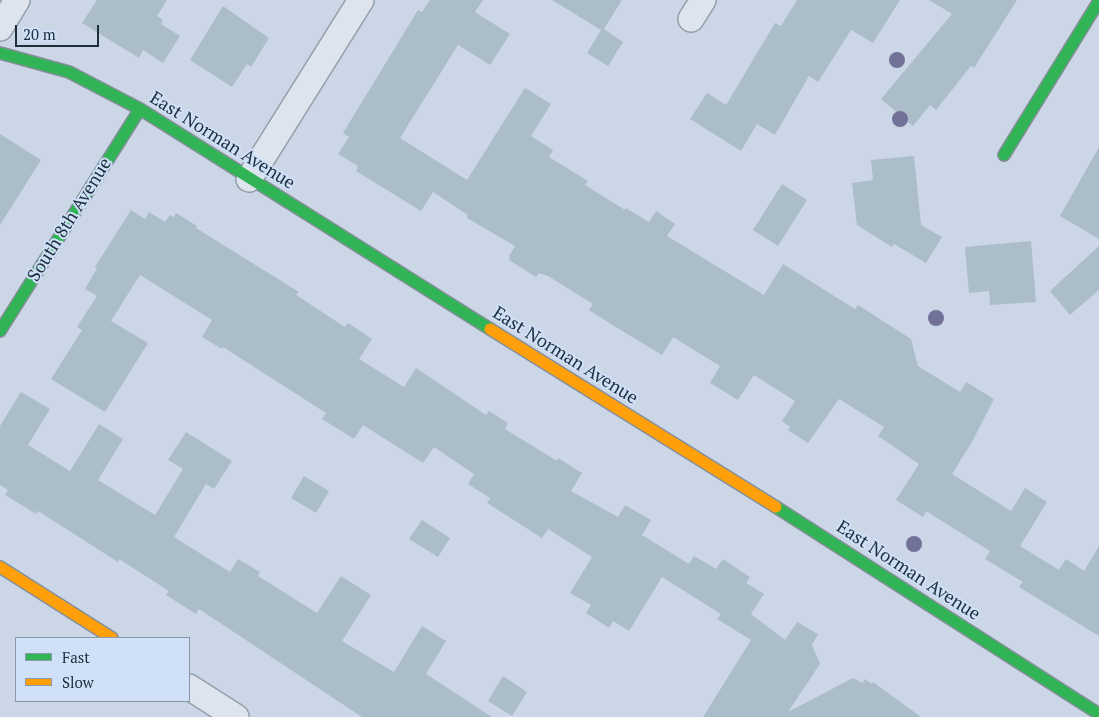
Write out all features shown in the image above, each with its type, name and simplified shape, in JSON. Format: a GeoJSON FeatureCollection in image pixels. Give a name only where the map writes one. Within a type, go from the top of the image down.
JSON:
{"type":"FeatureCollection","features":[{"type":"Feature","properties":{"kind":"street"},"geometry":{"type":"LineString","coordinates":[[0,28],[17,0]]}},
{"type":"Feature","properties":{"kind":"street"},"geometry":{"type":"LineString","coordinates":[[249,179],[361,0]]}},
{"type":"Feature","properties":{"kind":"street"},"geometry":{"type":"LineString","coordinates":[[1004,155],[1099,1]]}},
{"type":"Feature","properties":{"kind":"street","name":"East Norman Avenue"},"geometry":{"type":"LineString","coordinates":[[0,53],[69,72],[140,108],[249,179],[872,568],[1099,714]]}},
{"type":"Feature","properties":{"kind":"street","name":"South 8th Avenue"},"geometry":{"type":"LineString","coordinates":[[0,331],[140,108]]}},
{"type":"Feature","properties":{"kind":"street"},"geometry":{"type":"LineString","coordinates":[[0,567],[110,637]]}},
{"type":"Feature","properties":{"kind":"street"},"geometry":{"type":"LineString","coordinates":[[190,688],[236,717]]}},
{"type":"Feature","properties":{"kind":"building"},"geometry":{"type":"Polygon","coordinates":[[[97,0],[167,0],[157,16],[163,20],[161,24],[180,36],[163,63],[143,50],[139,58],[82,23],[97,0]]]}},
{"type":"Feature","properties":{"kind":"building"},"geometry":{"type":"Polygon","coordinates":[[[430,0],[483,0],[475,12],[510,34],[490,65],[458,45],[400,138],[467,180],[525,88],[551,104],[531,136],[553,150],[549,157],[588,181],[585,185],[625,210],[626,208],[649,222],[656,211],[675,224],[667,236],[764,295],[783,264],[855,309],[858,305],[911,339],[918,366],[960,392],[966,382],[994,399],[972,442],[952,474],[1011,511],[1025,488],[1047,502],[1020,546],[1059,570],[1066,559],[1084,571],[1099,546],[1099,636],[1019,587],[1023,582],[985,559],[990,551],[926,511],[923,517],[896,500],[919,464],[878,436],[884,427],[839,399],[808,443],[788,430],[790,427],[782,421],[795,401],[754,375],[738,400],[710,383],[720,366],[673,337],[662,355],[589,310],[593,304],[548,276],[539,273],[536,277],[509,260],[509,256],[515,246],[467,218],[468,215],[433,192],[421,211],[356,171],[358,166],[338,154],[349,137],[343,133],[418,10],[422,12],[430,0]]]}},
{"type":"Feature","properties":{"kind":"building"},"geometry":{"type":"Polygon","coordinates":[[[552,0],[622,0],[604,29],[623,42],[608,66],[587,53],[601,30],[552,0]]]}},
{"type":"Feature","properties":{"kind":"building"},"geometry":{"type":"Polygon","coordinates":[[[797,0],[900,0],[873,43],[851,30],[818,82],[809,76],[775,135],[757,124],[741,151],[690,119],[707,93],[726,105],[775,23],[781,26],[797,0]]]}},
{"type":"Feature","properties":{"kind":"building"},"geometry":{"type":"Polygon","coordinates":[[[929,0],[1017,0],[974,68],[971,66],[936,110],[930,105],[913,126],[881,99],[952,14],[929,0]]]}},
{"type":"Feature","properties":{"kind":"building"},"geometry":{"type":"Polygon","coordinates":[[[223,6],[269,38],[251,67],[247,64],[232,87],[190,60],[223,6]]]}},
{"type":"Feature","properties":{"kind":"building"},"geometry":{"type":"Polygon","coordinates":[[[0,134],[41,160],[0,225],[0,134]]]}},
{"type":"Feature","properties":{"kind":"building"},"geometry":{"type":"Polygon","coordinates":[[[1099,147],[1099,239],[1060,216],[1099,147]]]}},
{"type":"Feature","properties":{"kind":"building"},"geometry":{"type":"Polygon","coordinates":[[[914,156],[921,225],[942,237],[926,263],[894,244],[892,247],[857,225],[852,183],[873,180],[871,160],[914,156]]]}},
{"type":"Feature","properties":{"kind":"building"},"geometry":{"type":"Polygon","coordinates":[[[782,184],[807,200],[778,246],[753,230],[782,184]]]}},
{"type":"Feature","properties":{"kind":"building"},"geometry":{"type":"Polygon","coordinates":[[[131,210],[145,219],[149,212],[165,222],[170,215],[174,217],[176,213],[197,226],[196,228],[299,292],[296,295],[345,327],[348,323],[372,339],[359,359],[404,387],[416,368],[486,415],[489,411],[508,423],[505,429],[557,461],[558,458],[582,473],[571,491],[618,517],[625,505],[651,520],[642,535],[689,564],[694,556],[716,569],[723,559],[750,577],[746,583],[764,594],[751,614],[785,640],[797,622],[818,634],[812,645],[820,664],[788,712],[853,678],[862,683],[865,679],[872,684],[873,682],[921,717],[703,717],[751,640],[717,619],[721,614],[662,577],[629,631],[613,621],[609,628],[586,613],[591,605],[570,593],[592,557],[548,529],[542,538],[487,503],[490,498],[468,484],[474,474],[434,447],[423,463],[363,425],[354,439],[322,419],[326,413],[223,347],[222,349],[202,337],[212,320],[140,275],[111,321],[148,343],[105,412],[51,379],[82,330],[77,327],[97,296],[85,289],[97,268],[95,267],[131,210]]]}},
{"type":"Feature","properties":{"kind":"building"},"geometry":{"type":"Polygon","coordinates":[[[1031,241],[1036,302],[990,305],[989,291],[969,293],[965,247],[1031,241]]]}},
{"type":"Feature","properties":{"kind":"building"},"geometry":{"type":"Polygon","coordinates":[[[1099,246],[1099,290],[1070,315],[1050,291],[1099,246]]]}},
{"type":"Feature","properties":{"kind":"building"},"geometry":{"type":"Polygon","coordinates":[[[21,392],[50,409],[28,445],[70,471],[99,424],[123,439],[98,480],[155,515],[183,469],[168,460],[186,432],[232,461],[214,489],[206,484],[174,537],[230,572],[238,559],[260,572],[258,576],[317,613],[341,576],[371,595],[342,641],[394,672],[422,626],[446,641],[426,674],[492,717],[362,717],[199,609],[196,614],[166,595],[169,591],[119,559],[118,562],[38,511],[36,514],[5,495],[8,490],[0,485],[0,426],[21,392]]]}},
{"type":"Feature","properties":{"kind":"building"},"geometry":{"type":"Polygon","coordinates":[[[304,476],[329,491],[316,513],[291,498],[304,476]]]}},
{"type":"Feature","properties":{"kind":"building"},"geometry":{"type":"Polygon","coordinates":[[[422,520],[450,538],[438,557],[409,539],[422,520]]]}},
{"type":"Feature","properties":{"kind":"building"},"geometry":{"type":"Polygon","coordinates":[[[503,676],[527,692],[512,716],[488,701],[503,676]]]}},
{"type":"Feature","properties":{"kind":"traffic: fast"},"geometry":{"type":"LineString","coordinates":[[1004,155],[1099,1]]}},
{"type":"Feature","properties":{"kind":"traffic: fast"},"geometry":{"type":"LineString","coordinates":[[0,53],[69,72],[140,109],[490,329]]}},
{"type":"Feature","properties":{"kind":"traffic: fast"},"geometry":{"type":"LineString","coordinates":[[0,331],[140,109]]}},
{"type":"Feature","properties":{"kind":"traffic: fast"},"geometry":{"type":"LineString","coordinates":[[776,507],[1099,714]]}},
{"type":"Feature","properties":{"kind":"traffic: slow"},"geometry":{"type":"LineString","coordinates":[[490,329],[776,507]]}},
{"type":"Feature","properties":{"kind":"traffic: slow"},"geometry":{"type":"LineString","coordinates":[[0,567],[110,637]]}}]}
